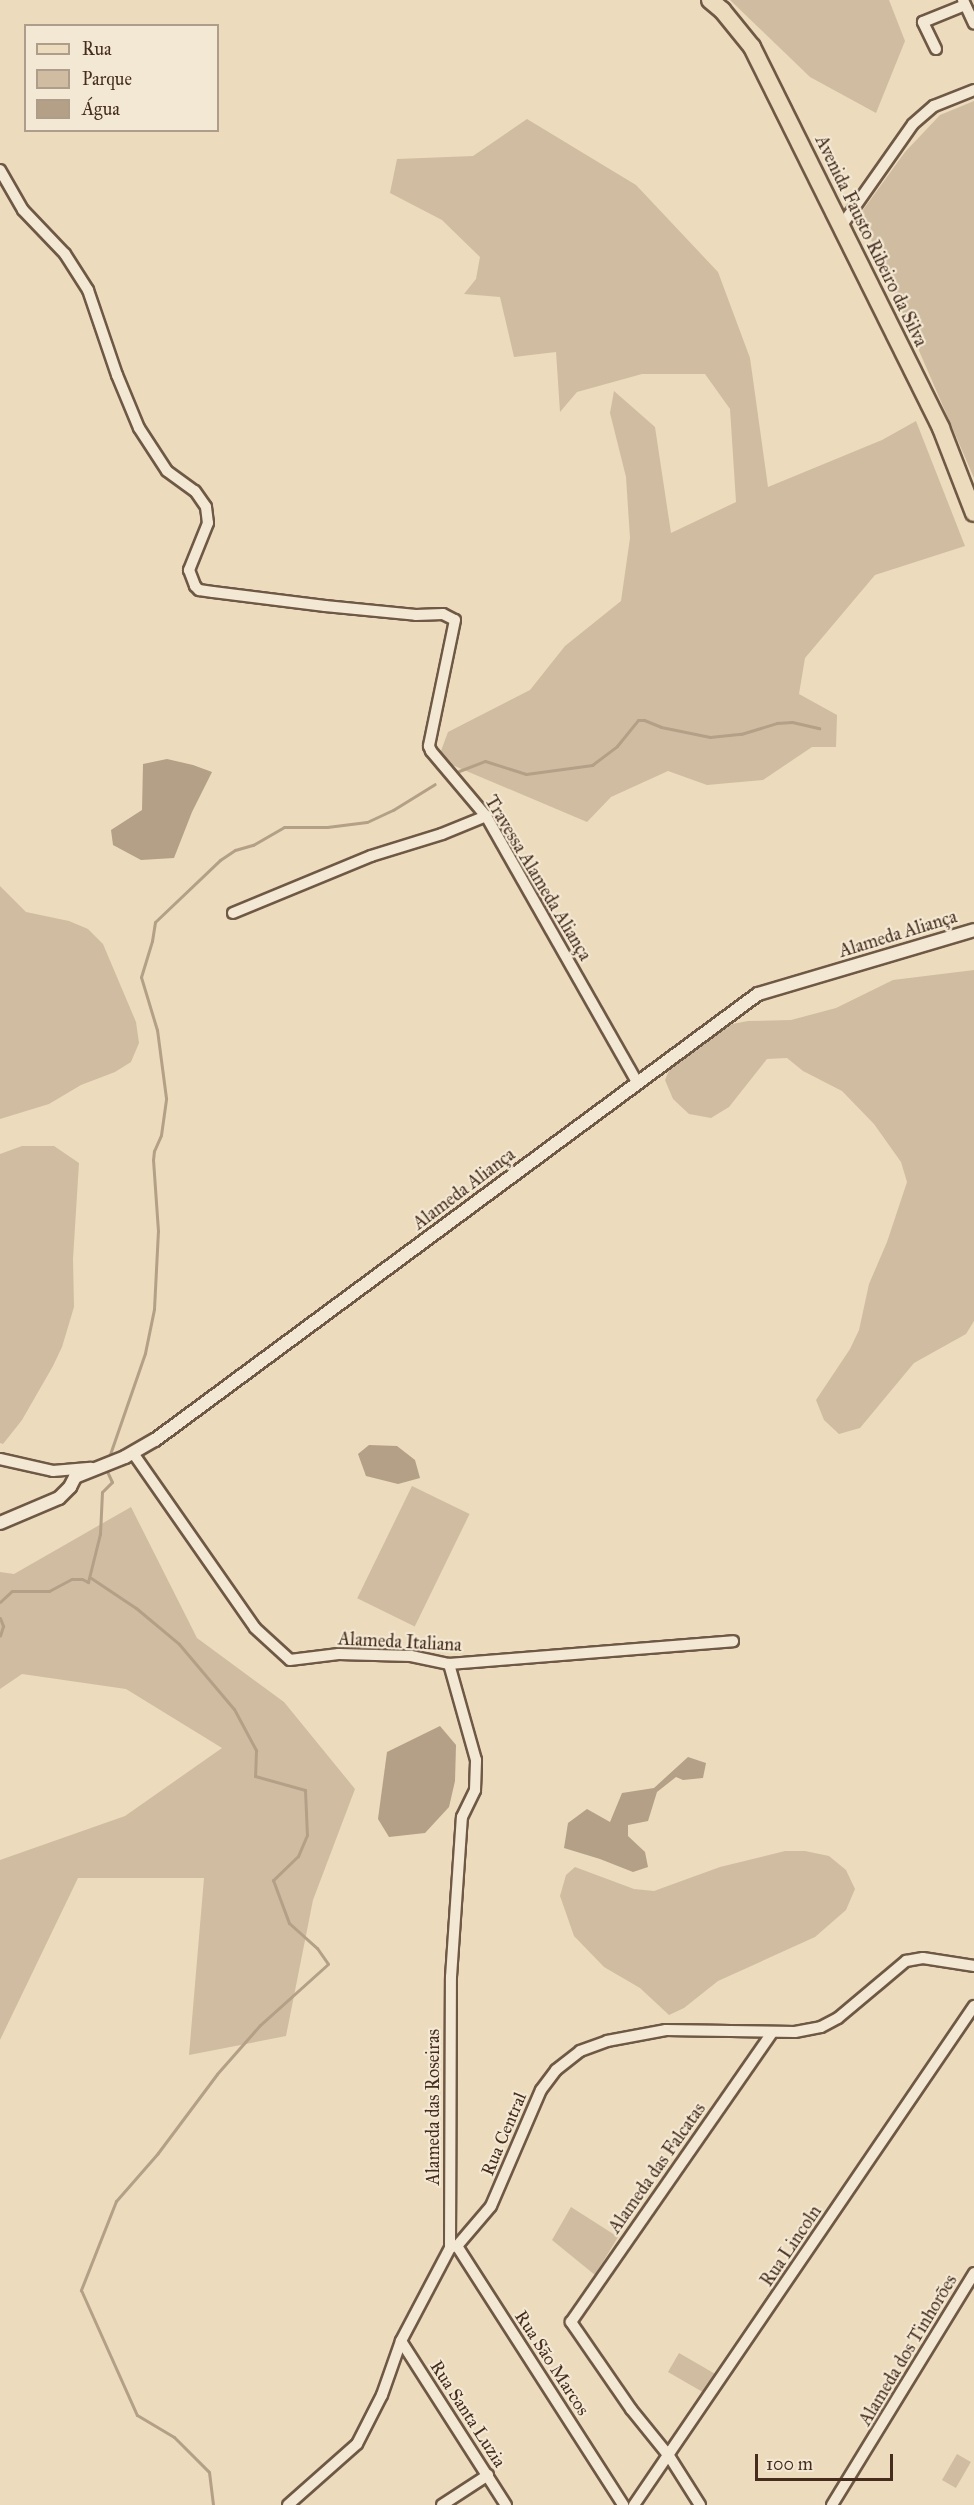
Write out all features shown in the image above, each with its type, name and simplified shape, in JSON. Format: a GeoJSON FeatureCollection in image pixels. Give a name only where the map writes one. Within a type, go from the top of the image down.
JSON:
{"type":"FeatureCollection","features":[{"type":"Feature","properties":{"kind":"main road","name":"Avenida Fausto Ribeiro da Silva"},"geometry":{"type":"LineString","coordinates":[[710,0],[722,10],[752,47],[941,428],[974,513]]}},
{"type":"Feature","properties":{"kind":"street"},"geometry":{"type":"LineString","coordinates":[[936,49],[923,22],[964,2],[974,24]]}},
{"type":"Feature","properties":{"kind":"street"},"geometry":{"type":"LineString","coordinates":[[842,225],[913,124],[934,106],[974,90]]}},
{"type":"Feature","properties":{"kind":"street","name":"Travessa Alameda Aliança"},"geometry":{"type":"LineString","coordinates":[[0,170],[23,210],[65,254],[88,290],[117,375],[139,428],[167,471],[195,490],[206,507],[208,522],[189,570],[199,590],[325,606],[409,614],[443,614],[455,621],[429,746],[433,756],[486,816],[637,1082]]}},
{"type":"Feature","properties":{"kind":"street"},"geometry":{"type":"LineString","coordinates":[[233,913],[371,856],[442,834],[486,816]]}},
{"type":"Feature","properties":{"kind":"street","name":"Alameda Aliança"},"geometry":{"type":"LineString","coordinates":[[0,1523],[59,1498],[70,1487],[75,1477],[129,1455],[192,1414],[758,994],[974,930]]}},
{"type":"Feature","properties":{"kind":"street","name":"Alameda Italiana"},"geometry":{"type":"LineString","coordinates":[[129,1455],[255,1628],[290,1660],[339,1654],[411,1656],[449,1664],[732,1641]]}},
{"type":"Feature","properties":{"kind":"street"},"geometry":{"type":"LineString","coordinates":[[0,1459],[53,1471],[101,1467]]}},
{"type":"Feature","properties":{"kind":"street","name":"Alameda das Roseiras"},"geometry":{"type":"LineString","coordinates":[[288,2505],[357,2444],[382,2395],[401,2342],[454,2247],[451,1977],[462,1817],[475,1790],[476,1760],[449,1664]]}},
{"type":"Feature","properties":{"kind":"street","name":"Rua Central"},"geometry":{"type":"LineString","coordinates":[[454,2247],[491,2206],[541,2090],[556,2070],[580,2051],[607,2041],[666,2030],[771,2034],[821,2027],[838,2018],[906,1961],[932,1959],[974,1966]]}},
{"type":"Feature","properties":{"kind":"street","name":"Rua Lincoln"},"geometry":{"type":"LineString","coordinates":[[634,2505],[974,2006]]}},
{"type":"Feature","properties":{"kind":"street","name":"Alameda das Falcatas"},"geometry":{"type":"LineString","coordinates":[[669,2456],[631,2409],[571,2322],[771,2034]]}},
{"type":"Feature","properties":{"kind":"street","name":"Rua São Marcos"},"geometry":{"type":"LineString","coordinates":[[454,2247],[623,2505]]}},
{"type":"Feature","properties":{"kind":"street","name":"Alameda dos Tinhorões"},"geometry":{"type":"LineString","coordinates":[[832,2505],[974,2273]]}},
{"type":"Feature","properties":{"kind":"street","name":"Rua Santa Luzia"},"geometry":{"type":"LineString","coordinates":[[401,2342],[506,2505]]}},
{"type":"Feature","properties":{"kind":"street"},"geometry":{"type":"LineString","coordinates":[[669,2456],[700,2505]]}},
{"type":"Feature","properties":{"kind":"street"},"geometry":{"type":"LineString","coordinates":[[442,2505],[488,2475]]}},
{"type":"Feature","properties":{"kind":"green space"},"geometry":{"type":"Polygon","coordinates":[[[730,0],[889,0],[905,41],[876,113],[810,77],[730,0]]]}},
{"type":"Feature","properties":{"kind":"green space"},"geometry":{"type":"Polygon","coordinates":[[[974,101],[974,478],[860,214],[905,152],[940,115],[974,101]]]}},
{"type":"Feature","properties":{"kind":"green space"},"geometry":{"type":"Polygon","coordinates":[[[527,119],[636,185],[718,272],[750,358],[768,487],[882,440],[916,421],[965,546],[875,575],[805,658],[799,694],[837,715],[836,747],[812,747],[763,780],[707,785],[668,771],[611,797],[587,822],[438,759],[448,732],[530,690],[565,646],[621,601],[630,538],[626,477],[610,413],[614,391],[655,427],[671,533],[736,502],[730,409],[705,374],[642,374],[577,392],[560,412],[556,352],[514,357],[500,297],[464,294],[476,279],[480,257],[442,220],[390,193],[397,159],[473,156],[527,119]]]}},
{"type":"Feature","properties":{"kind":"green space"},"geometry":{"type":"Polygon","coordinates":[[[0,886],[26,912],[69,921],[88,929],[103,944],[136,1022],[139,1043],[131,1062],[115,1072],[81,1085],[49,1104],[0,1119],[0,886]]]}},
{"type":"Feature","properties":{"kind":"green space"},"geometry":{"type":"Polygon","coordinates":[[[974,970],[974,1321],[966,1334],[914,1363],[860,1428],[839,1434],[824,1420],[816,1400],[850,1349],[859,1330],[869,1284],[887,1242],[907,1182],[901,1162],[874,1124],[842,1091],[803,1071],[787,1058],[767,1059],[729,1107],[711,1118],[689,1114],[673,1099],[665,1080],[673,1061],[710,1034],[727,1025],[748,1021],[791,1020],[836,1008],[893,980],[974,970]]]}},
{"type":"Feature","properties":{"kind":"green space"},"geometry":{"type":"Polygon","coordinates":[[[22,1146],[54,1146],[79,1163],[73,1259],[74,1307],[62,1347],[53,1366],[22,1420],[3,1444],[0,1443],[0,1154],[22,1146]]]}},
{"type":"Feature","properties":{"kind":"green space"},"geometry":{"type":"Polygon","coordinates":[[[412,1486],[470,1514],[415,1626],[357,1598],[412,1486]]]}},
{"type":"Feature","properties":{"kind":"green space"},"geometry":{"type":"Polygon","coordinates":[[[131,1507],[197,1638],[284,1702],[355,1789],[313,1900],[286,2036],[189,2055],[204,1878],[78,1878],[0,2040],[0,1860],[125,1816],[222,1748],[126,1689],[22,1674],[0,1689],[0,1572],[14,1574],[131,1507]]]}},
{"type":"Feature","properties":{"kind":"green space"},"geometry":{"type":"Polygon","coordinates":[[[785,1851],[805,1851],[829,1856],[846,1870],[855,1889],[846,1910],[815,1937],[718,1981],[684,2008],[669,2015],[640,1988],[604,1967],[574,1936],[560,1896],[566,1875],[575,1867],[634,1889],[654,1891],[720,1867],[785,1851]]]}},
{"type":"Feature","properties":{"kind":"green space"},"geometry":{"type":"Polygon","coordinates":[[[571,2207],[618,2237],[595,2275],[552,2240],[571,2207]]]}},
{"type":"Feature","properties":{"kind":"green space"},"geometry":{"type":"Polygon","coordinates":[[[679,2353],[715,2374],[704,2393],[668,2372],[679,2353]]]}},
{"type":"Feature","properties":{"kind":"green space"},"geometry":{"type":"Polygon","coordinates":[[[957,2454],[971,2462],[956,2488],[942,2480],[957,2454]]]}},
{"type":"Feature","properties":{"kind":"water"},"geometry":{"type":"Polygon","coordinates":[[[167,759],[212,772],[192,812],[174,858],[141,860],[113,845],[111,830],[142,810],[143,764],[167,759]]]}},
{"type":"Feature","properties":{"kind":"water"},"geometry":{"type":"Polygon","coordinates":[[[369,1445],[397,1446],[415,1460],[420,1478],[398,1484],[366,1476],[358,1454],[369,1445]]]}},
{"type":"Feature","properties":{"kind":"water"},"geometry":{"type":"Polygon","coordinates":[[[440,1726],[456,1745],[455,1781],[449,1807],[425,1833],[389,1837],[378,1819],[387,1752],[440,1726]]]}},
{"type":"Feature","properties":{"kind":"water"},"geometry":{"type":"Polygon","coordinates":[[[688,1757],[706,1763],[703,1778],[683,1780],[676,1777],[657,1792],[648,1821],[628,1825],[628,1836],[645,1852],[648,1867],[633,1872],[564,1848],[568,1823],[587,1809],[610,1822],[622,1793],[654,1788],[688,1757]]]}},
{"type":"Feature","properties":{"kind":"waterway"},"geometry":{"type":"LineString","coordinates":[[459,771],[485,761],[526,774],[592,765],[617,746],[638,720],[710,737],[741,734],[777,723],[792,722],[819,728]]}},
{"type":"Feature","properties":{"kind":"waterway"},"geometry":{"type":"LineString","coordinates":[[108,1460],[145,1353],[154,1309],[158,1231],[153,1160],[161,1135],[166,1098],[157,1030],[141,977],[155,922],[220,860],[235,850],[253,845],[284,827],[327,827],[367,822],[393,810],[435,784]]}},
{"type":"Feature","properties":{"kind":"waterway"},"geometry":{"type":"LineString","coordinates":[[0,1602],[12,1591],[49,1591],[72,1579],[82,1579],[88,1582],[100,1534],[102,1492],[112,1482],[106,1469]]}},
{"type":"Feature","properties":{"kind":"waterway"},"geometry":{"type":"LineString","coordinates":[[91,1578],[136,1608],[179,1644],[234,1709],[256,1750],[255,1776],[305,1790],[307,1835],[298,1856],[273,1880],[289,1923],[317,1948],[328,1964],[260,2025],[217,2074],[158,2153],[116,2201],[81,2290],[137,2415],[174,2437],[209,2472],[213,2505]]}},
{"type":"Feature","properties":{"kind":"waterway"},"geometry":{"type":"LineString","coordinates":[[0,1618],[3,1626],[0,1636]]}}]}
